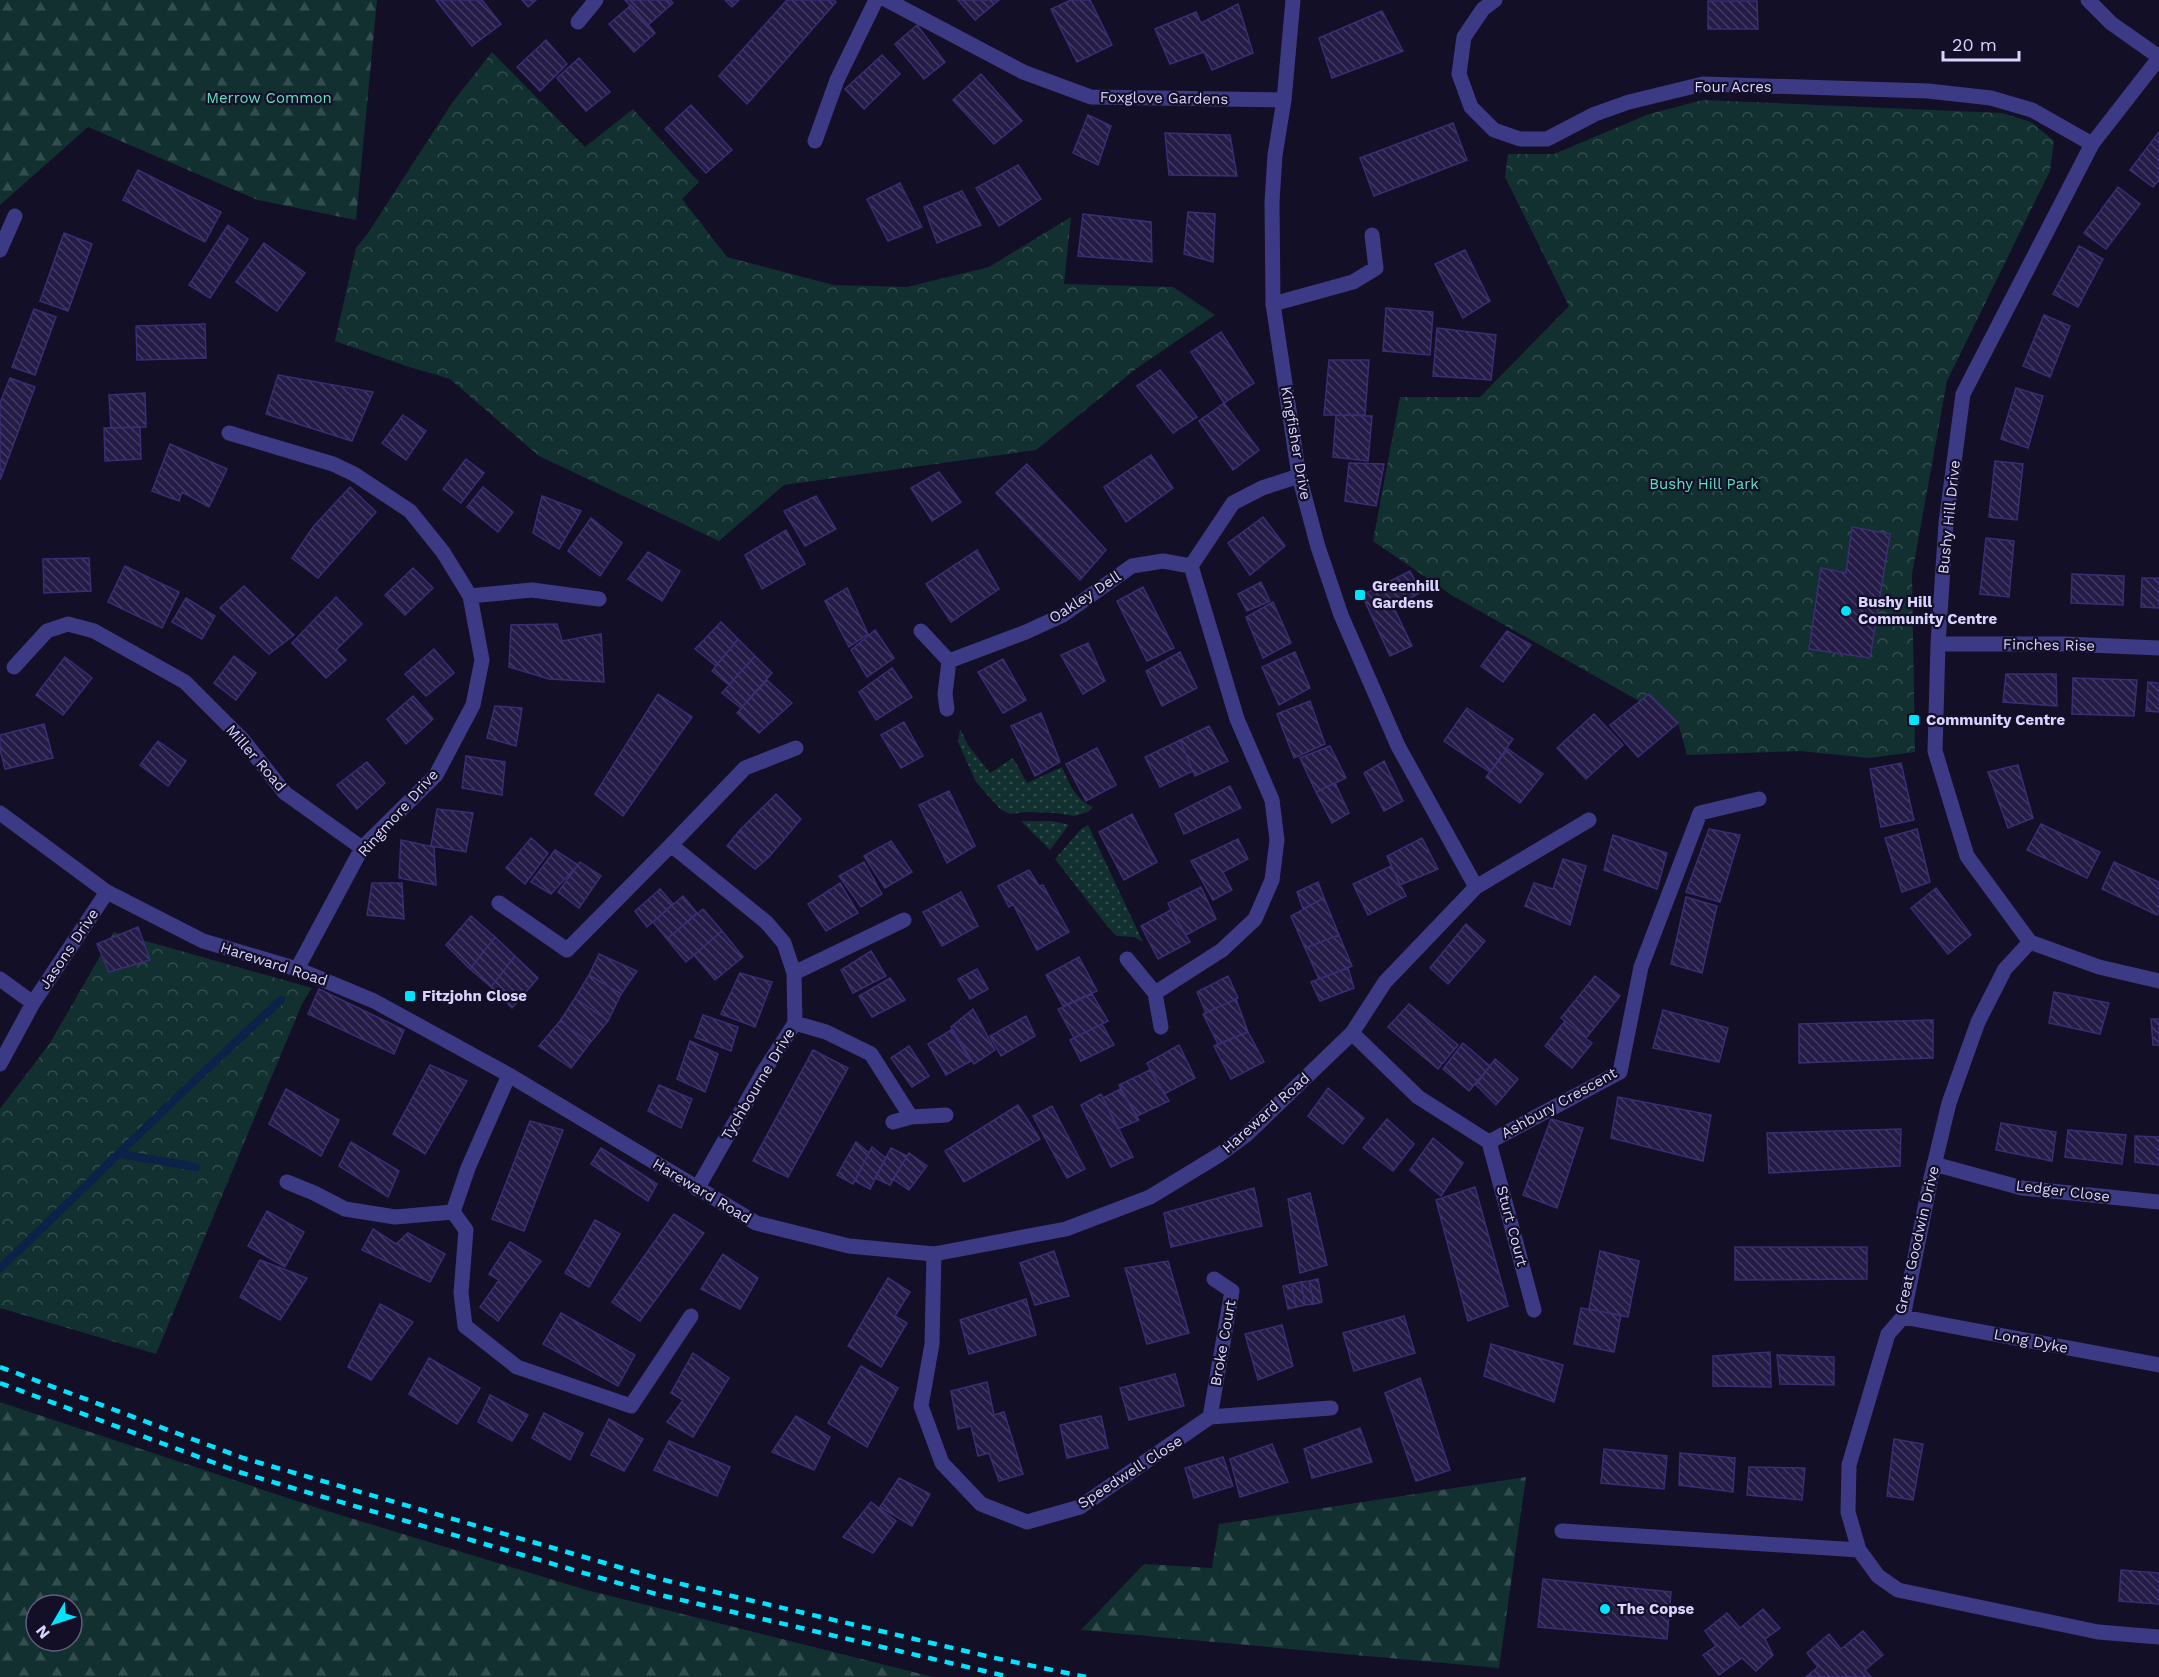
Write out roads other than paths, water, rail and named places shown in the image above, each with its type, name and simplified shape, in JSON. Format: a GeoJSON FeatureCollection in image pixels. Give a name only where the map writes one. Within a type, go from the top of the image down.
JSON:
{"type":"FeatureCollection","features":[{"type":"Feature","properties":{"kind":"street"},"geometry":{"type":"LineString","coordinates":[[578,22],[596,0]]}},
{"type":"Feature","properties":{"kind":"street"},"geometry":{"type":"LineString","coordinates":[[815,141],[837,80],[876,0]]}},
{"type":"Feature","properties":{"kind":"street","name":"Foxglove Gardens"},"geometry":{"type":"LineString","coordinates":[[887,0],[1023,72],[1091,97],[1284,100]]}},
{"type":"Feature","properties":{"kind":"street","name":"Kingfisher Drive"},"geometry":{"type":"LineString","coordinates":[[1293,0],[1284,100],[1275,155],[1272,202],[1273,304],[1299,476],[1318,547],[1345,626],[1398,746],[1476,887]]}},
{"type":"Feature","properties":{"kind":"street","name":"Four Acres"},"geometry":{"type":"LineString","coordinates":[[1496,0],[1484,9],[1464,37],[1459,74],[1471,107],[1494,130],[1520,139],[1547,139],[1595,114],[1629,102],[1703,84],[1928,91],[1991,98],[2032,110],[2092,144]]}},
{"type":"Feature","properties":{"kind":"street"},"geometry":{"type":"LineString","coordinates":[[2088,0],[2110,23],[2159,57]]}},
{"type":"Feature","properties":{"kind":"street","name":"Bushy Hill Drive"},"geometry":{"type":"LineString","coordinates":[[2030,942],[1967,856],[1935,751],[1938,644],[1946,523],[1963,394],[2092,144],[2159,57]]}},
{"type":"Feature","properties":{"kind":"street"},"geometry":{"type":"LineString","coordinates":[[0,249],[15,216]]}},
{"type":"Feature","properties":{"kind":"street"},"geometry":{"type":"LineString","coordinates":[[1273,304],[1353,282],[1376,268],[1372,235]]}},
{"type":"Feature","properties":{"kind":"street","name":"Ringmore Drive"},"geometry":{"type":"LineString","coordinates":[[229,433],[333,464],[354,474],[410,511],[443,552],[470,596],[482,660],[473,705],[436,775],[362,848],[297,969]]}},
{"type":"Feature","properties":{"kind":"street"},"geometry":{"type":"LineString","coordinates":[[1155,993],[1222,950],[1255,919],[1272,880],[1277,840],[1272,800],[1237,719],[1191,566],[1233,503],[1262,488],[1299,476]]}},
{"type":"Feature","properties":{"kind":"street","name":"Oakley Dell"},"geometry":{"type":"LineString","coordinates":[[948,661],[1026,632],[1063,615],[1132,566],[1163,561],[1191,566]]}},
{"type":"Feature","properties":{"kind":"street"},"geometry":{"type":"LineString","coordinates":[[470,596],[532,590],[599,599]]}},
{"type":"Feature","properties":{"kind":"street","name":"Miller Road"},"geometry":{"type":"LineString","coordinates":[[14,667],[47,631],[68,624],[94,631],[185,682],[242,739],[285,793],[362,848]]}},
{"type":"Feature","properties":{"kind":"street"},"geometry":{"type":"LineString","coordinates":[[921,632],[948,661],[945,694],[947,709]]}},
{"type":"Feature","properties":{"kind":"street","name":"Finches Rise"},"geometry":{"type":"LineString","coordinates":[[1938,644],[2066,644],[2159,648]]}},
{"type":"Feature","properties":{"kind":"street"},"geometry":{"type":"LineString","coordinates":[[499,903],[567,950],[745,768],[796,748]]}},
{"type":"Feature","properties":{"kind":"street","name":"Ashbury Crescent"},"geometry":{"type":"LineString","coordinates":[[1352,1033],[1418,1097],[1489,1142],[1620,1072],[1641,968],[1700,813],[1759,799]]}},
{"type":"Feature","properties":{"kind":"street","name":"Hareward Road"},"geometry":{"type":"LineString","coordinates":[[0,813],[107,892],[202,941],[297,969],[374,1001],[509,1075],[756,1223],[849,1246],[934,1254],[1066,1229],[1150,1197],[1219,1155],[1246,1135],[1352,1033],[1385,982],[1476,887],[1589,820]]}},
{"type":"Feature","properties":{"kind":"street","name":"Tychbourne Drive"},"geometry":{"type":"LineString","coordinates":[[671,845],[766,922],[784,943],[794,973],[795,1023],[764,1071],[697,1189]]}},
{"type":"Feature","properties":{"kind":"street","name":"Jasons Drive"},"geometry":{"type":"LineString","coordinates":[[0,979],[33,1003],[107,892]]}},
{"type":"Feature","properties":{"kind":"street"},"geometry":{"type":"LineString","coordinates":[[794,973],[904,920]]}},
{"type":"Feature","properties":{"kind":"street"},"geometry":{"type":"LineString","coordinates":[[2030,942],[2098,967],[2159,981]]}},
{"type":"Feature","properties":{"kind":"street","name":"Great Goodwin Drive"},"geometry":{"type":"LineString","coordinates":[[2030,942],[2005,969],[1978,1023],[1949,1103],[1934,1164],[1903,1317],[1888,1334],[1849,1465],[1848,1512],[1859,1550],[1878,1576],[1898,1590],[2098,1632],[2159,1637]]}},
{"type":"Feature","properties":{"kind":"street"},"geometry":{"type":"LineString","coordinates":[[1127,959],[1155,993],[1161,1027]]}},
{"type":"Feature","properties":{"kind":"street"},"geometry":{"type":"LineString","coordinates":[[0,1064],[33,1003]]}},
{"type":"Feature","properties":{"kind":"street"},"geometry":{"type":"LineString","coordinates":[[795,1023],[826,1032],[871,1054],[910,1117]]}},
{"type":"Feature","properties":{"kind":"street"},"geometry":{"type":"LineString","coordinates":[[453,1212],[468,1168],[509,1075]]}},
{"type":"Feature","properties":{"kind":"street"},"geometry":{"type":"LineString","coordinates":[[893,1122],[910,1117],[946,1115]]}},
{"type":"Feature","properties":{"kind":"street","name":"Sturt Court"},"geometry":{"type":"LineString","coordinates":[[1489,1142],[1534,1310]]}},
{"type":"Feature","properties":{"kind":"street","name":"Ledger Close"},"geometry":{"type":"LineString","coordinates":[[1934,1164],[2022,1188],[2159,1202]]}},
{"type":"Feature","properties":{"kind":"street"},"geometry":{"type":"LineString","coordinates":[[287,1182],[345,1209],[395,1217],[453,1212]]}},
{"type":"Feature","properties":{"kind":"street"},"geometry":{"type":"LineString","coordinates":[[453,1212],[466,1230],[461,1293],[465,1326],[517,1367],[631,1406],[691,1316]]}},
{"type":"Feature","properties":{"kind":"street","name":"Speedwell Close"},"geometry":{"type":"LineString","coordinates":[[934,1254],[932,1344],[921,1406],[942,1463],[981,1504],[1027,1522],[1080,1507],[1210,1417]]}},
{"type":"Feature","properties":{"kind":"street","name":"Broke Court"},"geometry":{"type":"LineString","coordinates":[[1210,1417],[1232,1291],[1214,1279]]}},
{"type":"Feature","properties":{"kind":"street","name":"Long Dyke"},"geometry":{"type":"LineString","coordinates":[[1903,1317],[2159,1365]]}},
{"type":"Feature","properties":{"kind":"street"},"geometry":{"type":"LineString","coordinates":[[1210,1417],[1331,1408]]}},
{"type":"Feature","properties":{"kind":"street"},"geometry":{"type":"LineString","coordinates":[[1562,1531],[1859,1550]]}},
{"type":"Feature","properties":{"kind":"waterway"},"geometry":{"type":"LineString","coordinates":[[0,1268],[281,1000]]}},
{"type":"Feature","properties":{"kind":"waterway"},"geometry":{"type":"LineString","coordinates":[[120,1154],[196,1167]]}},
{"type":"Feature","properties":{"kind":"railway"},"geometry":{"type":"LineString","coordinates":[[0,1367],[243,1458],[660,1579],[995,1658],[1086,1677]]}},
{"type":"Feature","properties":{"kind":"railway"},"geometry":{"type":"LineString","coordinates":[[0,1383],[239,1472],[656,1594],[1010,1677]]}},
{"type":"Feature","properties":{"kind":"place","name":"Greenhill Gardens"},"geometry":{"type":"Point","coordinates":[1360,595]}},
{"type":"Feature","properties":{"kind":"place","name":"Bushy Hill Community Centre"},"geometry":{"type":"Point","coordinates":[1846,611]}},
{"type":"Feature","properties":{"kind":"place","name":"Community Centre"},"geometry":{"type":"Point","coordinates":[1914,720]}},
{"type":"Feature","properties":{"kind":"place","name":"Fitzjohn Close"},"geometry":{"type":"Point","coordinates":[410,996]}},
{"type":"Feature","properties":{"kind":"place","name":"The Copse"},"geometry":{"type":"Point","coordinates":[1605,1609]}},
{"type":"Feature","properties":{"kind":"park label","name":"Merrow Common"},"geometry":{"type":"Point","coordinates":[269,98]}},
{"type":"Feature","properties":{"kind":"park label","name":"Bushy Hill Park"},"geometry":{"type":"Point","coordinates":[1704,484]}}]}
